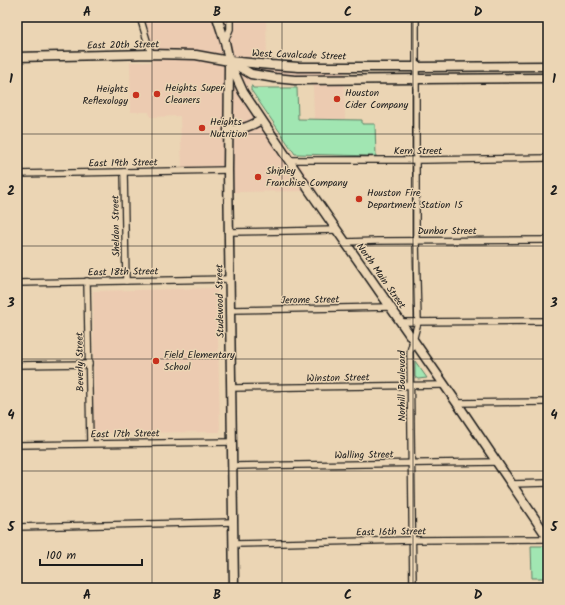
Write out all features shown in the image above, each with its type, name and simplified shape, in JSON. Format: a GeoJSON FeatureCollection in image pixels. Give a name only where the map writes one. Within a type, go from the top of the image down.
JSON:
{"type":"FeatureCollection","features":[{"type":"Feature","properties":{"kind":"main road","name":"North Main Street"},"geometry":{"type":"LineString","coordinates":[[217,17],[229,61],[243,92],[288,160],[457,403],[548,538]]}},
{"type":"Feature","properties":{"kind":"main road","name":"East 20th Street"},"geometry":{"type":"LineString","coordinates":[[17,57],[151,54],[196,55],[229,61]]}},
{"type":"Feature","properties":{"kind":"main road","name":"West Cavalcade Street"},"geometry":{"type":"LineString","coordinates":[[229,61],[271,66],[548,66]]}},
{"type":"Feature","properties":{"kind":"main road","name":"West Cavalcade Street"},"geometry":{"type":"LineString","coordinates":[[229,61],[251,74],[295,80],[548,78]]}},
{"type":"Feature","properties":{"kind":"main road","name":"Studewood Street"},"geometry":{"type":"LineString","coordinates":[[229,61],[228,170],[234,588]]}},
{"type":"Feature","properties":{"kind":"main road"},"geometry":{"type":"LineString","coordinates":[[228,130],[242,129],[261,120]]}},
{"type":"Feature","properties":{"kind":"street"},"geometry":{"type":"LineString","coordinates":[[140,17],[151,54]]}},
{"type":"Feature","properties":{"kind":"street"},"geometry":{"type":"LineString","coordinates":[[225,42],[230,30],[230,17]]}},
{"type":"Feature","properties":{"kind":"street","name":"Norhill Boulevard"},"geometry":{"type":"LineString","coordinates":[[413,588],[410,352],[418,322],[416,240],[416,17]]}},
{"type":"Feature","properties":{"kind":"street","name":"Kern Street"},"geometry":{"type":"LineString","coordinates":[[288,160],[548,158]]}},
{"type":"Feature","properties":{"kind":"street","name":"East 19th Street"},"geometry":{"type":"LineString","coordinates":[[17,174],[228,170]]}},
{"type":"Feature","properties":{"kind":"street","name":"Sheldon Street"},"geometry":{"type":"LineString","coordinates":[[124,172],[126,280]]}},
{"type":"Feature","properties":{"kind":"street"},"geometry":{"type":"LineString","coordinates":[[229,232],[336,230]]}},
{"type":"Feature","properties":{"kind":"street","name":"Dunbar Street"},"geometry":{"type":"LineString","coordinates":[[345,242],[416,240],[548,240]]}},
{"type":"Feature","properties":{"kind":"street","name":"East 18th Street"},"geometry":{"type":"LineString","coordinates":[[17,283],[230,279]]}},
{"type":"Feature","properties":{"kind":"street","name":"Beverly Street"},"geometry":{"type":"LineString","coordinates":[[87,281],[90,443]]}},
{"type":"Feature","properties":{"kind":"street","name":"Jerome Street"},"geometry":{"type":"LineString","coordinates":[[230,310],[390,307]]}},
{"type":"Feature","properties":{"kind":"street"},"geometry":{"type":"LineString","coordinates":[[400,322],[548,321]]}},
{"type":"Feature","properties":{"kind":"street"},"geometry":{"type":"LineString","coordinates":[[17,365],[89,364]]}},
{"type":"Feature","properties":{"kind":"street","name":"Winston Street"},"geometry":{"type":"LineString","coordinates":[[232,388],[444,385]]}},
{"type":"Feature","properties":{"kind":"street"},"geometry":{"type":"LineString","coordinates":[[457,403],[548,402]]}},
{"type":"Feature","properties":{"kind":"street","name":"East 17th Street"},"geometry":{"type":"LineString","coordinates":[[17,445],[232,442]]}},
{"type":"Feature","properties":{"kind":"street","name":"Walling Street"},"geometry":{"type":"LineString","coordinates":[[233,466],[497,462]]}},
{"type":"Feature","properties":{"kind":"street"},"geometry":{"type":"LineString","coordinates":[[511,484],[548,483]]}},
{"type":"Feature","properties":{"kind":"street"},"geometry":{"type":"LineString","coordinates":[[17,527],[234,522]]}},
{"type":"Feature","properties":{"kind":"street","name":"East 16th Street"},"geometry":{"type":"LineString","coordinates":[[234,544],[548,538]]}},
{"type":"Feature","properties":{"kind":"shaded area"},"geometry":{"type":"Polygon","coordinates":[[[142,17],[208,17],[208,19],[266,17],[267,61],[284,63],[344,63],[345,119],[314,119],[313,84],[252,79],[247,85],[249,91],[318,191],[234,192],[233,166],[182,167],[180,116],[150,117],[149,112],[131,112],[130,62],[151,62],[151,43],[142,17]]]}},
{"type":"Feature","properties":{"kind":"shaded area","name":"Field Elementary School"},"geometry":{"type":"Polygon","coordinates":[[[217,288],[220,432],[94,433],[93,291],[217,288]]]}},
{"type":"Feature","properties":{"kind":"green space"},"geometry":{"type":"Polygon","coordinates":[[[252,86],[253,88],[297,88],[298,119],[362,120],[362,124],[375,124],[376,156],[295,154],[251,90],[252,86]]]}},
{"type":"Feature","properties":{"kind":"green space"},"geometry":{"type":"Polygon","coordinates":[[[415,361],[427,378],[418,379],[415,377],[415,361]]]}},
{"type":"Feature","properties":{"kind":"green space"},"geometry":{"type":"Polygon","coordinates":[[[531,546],[544,546],[548,554],[548,578],[532,578],[531,546]]]}},
{"type":"Feature","properties":{"kind":"place","name":"Heights Super Cleaners"},"geometry":{"type":"Point","coordinates":[157,94]}},
{"type":"Feature","properties":{"kind":"place","name":"Heights Reflexology"},"geometry":{"type":"Point","coordinates":[136,95]}},
{"type":"Feature","properties":{"kind":"place","name":"Houston Cider Company"},"geometry":{"type":"Point","coordinates":[337,99]}},
{"type":"Feature","properties":{"kind":"place","name":"Heights Nutrition"},"geometry":{"type":"Point","coordinates":[202,128]}},
{"type":"Feature","properties":{"kind":"place","name":"Shipley Franchise Company"},"geometry":{"type":"Point","coordinates":[258,177]}},
{"type":"Feature","properties":{"kind":"place","name":"Houston Fire Department Station 15"},"geometry":{"type":"Point","coordinates":[359,199]}},
{"type":"Feature","properties":{"kind":"place","name":"Field Elementary School"},"geometry":{"type":"Point","coordinates":[156,361]}}]}
